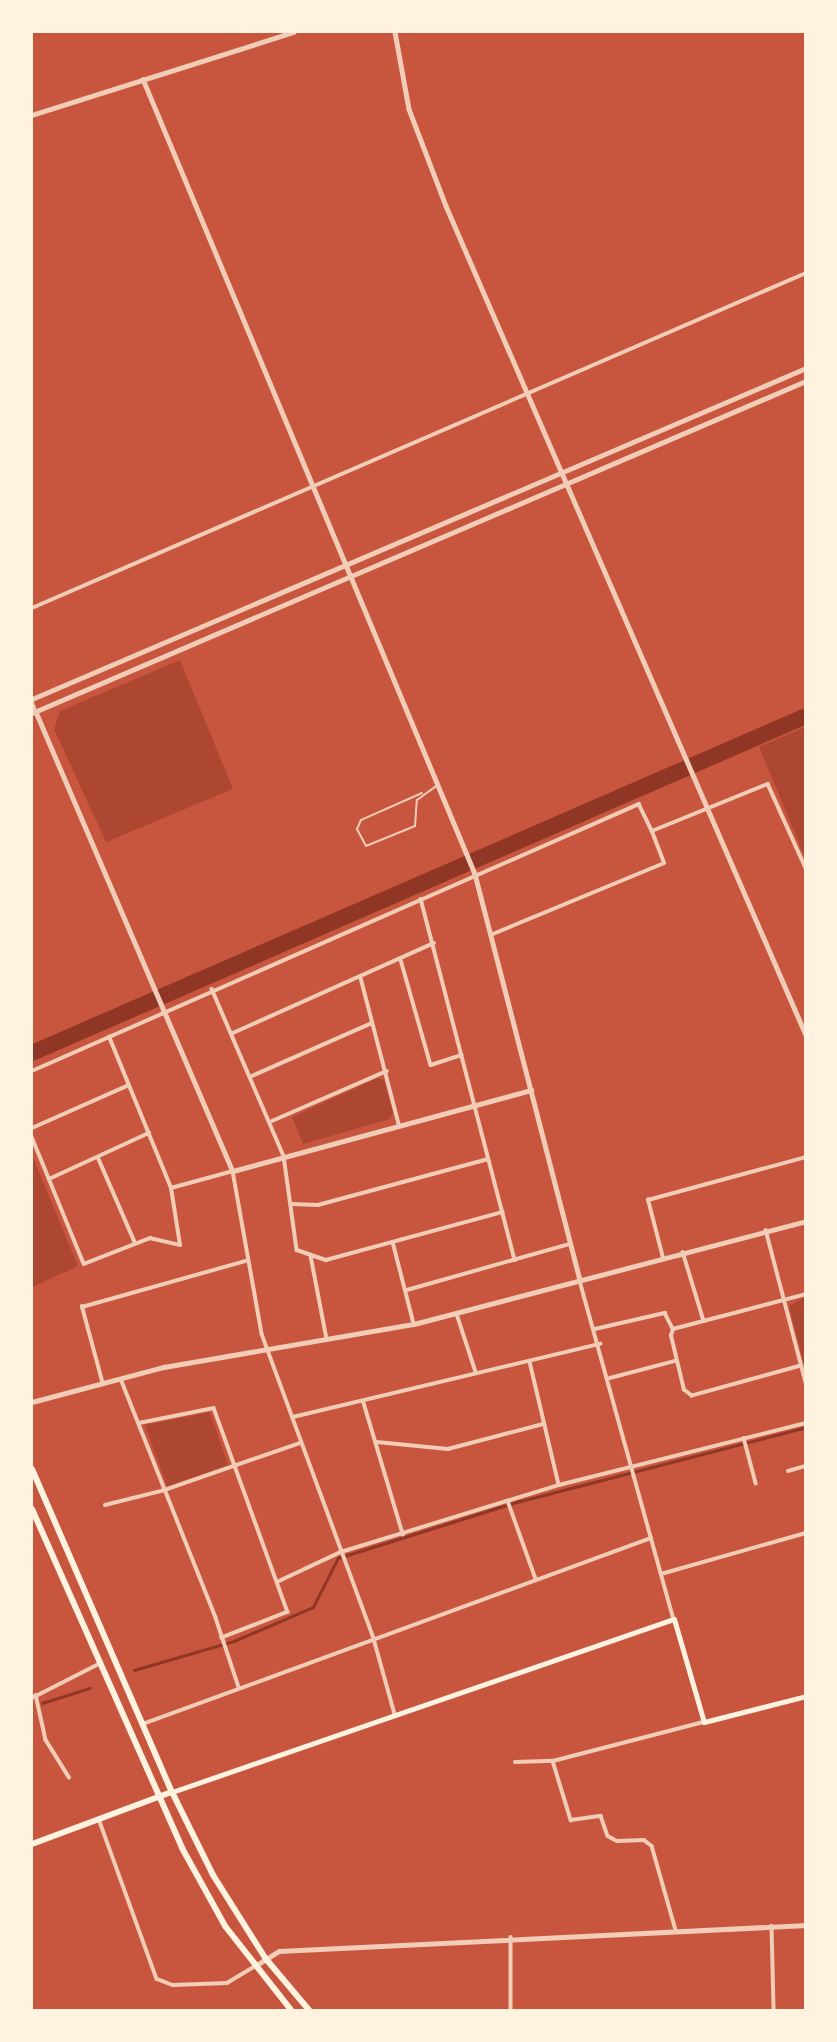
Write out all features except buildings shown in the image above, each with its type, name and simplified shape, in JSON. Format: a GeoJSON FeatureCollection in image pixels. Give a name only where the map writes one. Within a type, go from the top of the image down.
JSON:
{"type":"FeatureCollection","features":[{"type":"Feature","properties":{"kind":"main road"},"geometry":{"type":"LineString","coordinates":[[32,1469],[172,1792],[213,1875],[266,1959],[309,2011]]}},
{"type":"Feature","properties":{"kind":"main road"},"geometry":{"type":"LineString","coordinates":[[32,1509],[158,1797],[205,1891],[254,1967],[291,2011]]}},
{"type":"Feature","properties":{"kind":"main road"},"geometry":{"type":"LineString","coordinates":[[32,1843],[395,1714],[674,1619],[704,1722],[806,1696]]}},
{"type":"Feature","properties":{"kind":"street"},"geometry":{"type":"LineString","coordinates":[[32,115],[293,32]]}},
{"type":"Feature","properties":{"kind":"street"},"geometry":{"type":"LineString","coordinates":[[396,32],[403,85],[423,148],[705,809],[806,1034]]}},
{"type":"Feature","properties":{"kind":"street"},"geometry":{"type":"LineString","coordinates":[[143,79],[472,865],[493,934],[580,1281],[610,1378],[674,1619]]}},
{"type":"Feature","properties":{"kind":"street"},"geometry":{"type":"LineString","coordinates":[[32,608],[806,273]]}},
{"type":"Feature","properties":{"kind":"street"},"geometry":{"type":"LineString","coordinates":[[395,1714],[373,1639],[268,1349],[246,1261],[233,1171],[152,979],[34,713],[32,700],[346,562],[806,368]]}},
{"type":"Feature","properties":{"kind":"street"},"geometry":{"type":"LineString","coordinates":[[34,713],[351,573],[806,381]]}},
{"type":"Feature","properties":{"kind":"street"},"geometry":{"type":"LineString","coordinates":[[652,831],[768,784],[806,867]]}},
{"type":"Feature","properties":{"kind":"street"},"geometry":{"type":"LineString","coordinates":[[32,1071],[212,989],[639,804],[664,863],[493,934]]}},
{"type":"Feature","properties":{"kind":"street"},"geometry":{"type":"LineString","coordinates":[[421,899],[515,1260]]}},
{"type":"Feature","properties":{"kind":"street"},"geometry":{"type":"LineString","coordinates":[[233,1034],[434,943]]}},
{"type":"Feature","properties":{"kind":"street"},"geometry":{"type":"LineString","coordinates":[[400,960],[431,1065],[461,1055]]}},
{"type":"Feature","properties":{"kind":"street"},"geometry":{"type":"LineString","coordinates":[[361,978],[399,1124]]}},
{"type":"Feature","properties":{"kind":"street"},"geometry":{"type":"LineString","coordinates":[[212,989],[272,1121],[284,1156],[298,1250],[326,1260],[503,1212]]}},
{"type":"Feature","properties":{"kind":"street"},"geometry":{"type":"LineString","coordinates":[[252,1076],[373,1023]]}},
{"type":"Feature","properties":{"kind":"street"},"geometry":{"type":"LineString","coordinates":[[32,1137],[84,1264],[150,1238],[180,1245],[172,1188],[109,1037]]}},
{"type":"Feature","properties":{"kind":"street"},"geometry":{"type":"LineString","coordinates":[[272,1121],[387,1071]]}},
{"type":"Feature","properties":{"kind":"street"},"geometry":{"type":"LineString","coordinates":[[32,1128],[129,1084]]}},
{"type":"Feature","properties":{"kind":"street"},"geometry":{"type":"LineString","coordinates":[[172,1188],[531,1090]]}},
{"type":"Feature","properties":{"kind":"street"},"geometry":{"type":"LineString","coordinates":[[48,1179],[149,1133]]}},
{"type":"Feature","properties":{"kind":"street"},"geometry":{"type":"LineString","coordinates":[[98,1157],[135,1242]]}},
{"type":"Feature","properties":{"kind":"street"},"geometry":{"type":"LineString","coordinates":[[663,1258],[648,1200],[806,1157]]}},
{"type":"Feature","properties":{"kind":"street"},"geometry":{"type":"LineString","coordinates":[[292,1205],[318,1205],[488,1159]]}},
{"type":"Feature","properties":{"kind":"street"},"geometry":{"type":"LineString","coordinates":[[32,1402],[121,1377],[457,1314],[806,1221]]}},
{"type":"Feature","properties":{"kind":"street"},"geometry":{"type":"LineString","coordinates":[[766,1230],[806,1384]]}},
{"type":"Feature","properties":{"kind":"street"},"geometry":{"type":"LineString","coordinates":[[393,1241],[414,1324]]}},
{"type":"Feature","properties":{"kind":"street"},"geometry":{"type":"LineString","coordinates":[[407,1290],[571,1244]]}},
{"type":"Feature","properties":{"kind":"street"},"geometry":{"type":"LineString","coordinates":[[683,1252],[704,1321]]}},
{"type":"Feature","properties":{"kind":"street"},"geometry":{"type":"LineString","coordinates":[[311,1256],[327,1339]]}},
{"type":"Feature","properties":{"kind":"street"},"geometry":{"type":"LineString","coordinates":[[102,1381],[82,1307],[246,1261]]}},
{"type":"Feature","properties":{"kind":"street"},"geometry":{"type":"LineString","coordinates":[[673,1329],[806,1294]]}},
{"type":"Feature","properties":{"kind":"street"},"geometry":{"type":"LineString","coordinates":[[595,1329],[664,1313],[673,1329],[675,1361],[684,1390],[692,1396],[801,1366]]}},
{"type":"Feature","properties":{"kind":"street"},"geometry":{"type":"LineString","coordinates":[[457,1314],[475,1372]]}},
{"type":"Feature","properties":{"kind":"street"},"geometry":{"type":"LineString","coordinates":[[293,1417],[365,1404],[475,1372],[530,1362],[600,1344]]}},
{"type":"Feature","properties":{"kind":"street"},"geometry":{"type":"LineString","coordinates":[[610,1378],[675,1361]]}},
{"type":"Feature","properties":{"kind":"street"},"geometry":{"type":"LineString","coordinates":[[530,1362],[559,1485]]}},
{"type":"Feature","properties":{"kind":"street"},"geometry":{"type":"LineString","coordinates":[[121,1377],[223,1639],[239,1688]]}},
{"type":"Feature","properties":{"kind":"street"},"geometry":{"type":"LineString","coordinates":[[365,1404],[403,1534]]}},
{"type":"Feature","properties":{"kind":"street"},"geometry":{"type":"LineString","coordinates":[[139,1423],[214,1408],[237,1467],[288,1612],[223,1639]]}},
{"type":"Feature","properties":{"kind":"street"},"geometry":{"type":"LineString","coordinates":[[279,1581],[342,1552],[559,1485],[806,1423]]}},
{"type":"Feature","properties":{"kind":"street"},"geometry":{"type":"LineString","coordinates":[[377,1442],[448,1448],[543,1424]]}},
{"type":"Feature","properties":{"kind":"street"},"geometry":{"type":"LineString","coordinates":[[744,1439],[756,1483]]}},
{"type":"Feature","properties":{"kind":"street"},"geometry":{"type":"LineString","coordinates":[[105,1505],[165,1490],[300,1443]]}},
{"type":"Feature","properties":{"kind":"street"},"geometry":{"type":"LineString","coordinates":[[788,1471],[806,1466]]}},
{"type":"Feature","properties":{"kind":"street"},"geometry":{"type":"LineString","coordinates":[[508,1501],[536,1579]]}},
{"type":"Feature","properties":{"kind":"street"},"geometry":{"type":"LineString","coordinates":[[660,1574],[806,1533]]}},
{"type":"Feature","properties":{"kind":"street"},"geometry":{"type":"LineString","coordinates":[[143,1724],[651,1538]]}},
{"type":"Feature","properties":{"kind":"street"},"geometry":{"type":"LineString","coordinates":[[69,1777],[46,1740],[34,1697],[99,1664]]}},
{"type":"Feature","properties":{"kind":"street"},"geometry":{"type":"LineString","coordinates":[[516,1762],[553,1761],[704,1722]]}},
{"type":"Feature","properties":{"kind":"street"},"geometry":{"type":"LineString","coordinates":[[553,1761],[571,1820],[601,1816],[608,1836],[617,1841],[644,1840],[652,1846],[676,1930]]}},
{"type":"Feature","properties":{"kind":"street"},"geometry":{"type":"LineString","coordinates":[[99,1819],[157,1979],[173,1985],[227,1983],[279,1951],[511,1937],[806,1925]]}},
{"type":"Feature","properties":{"kind":"street"},"geometry":{"type":"LineString","coordinates":[[772,1926],[774,2011]]}},
{"type":"Feature","properties":{"kind":"street"},"geometry":{"type":"LineString","coordinates":[[511,1937],[511,2011]]}},
{"type":"Feature","properties":{"kind":"lane"},"geometry":{"type":"LineString","coordinates":[[422,793],[414,807],[415,827],[366,846],[357,829],[361,820],[437,786]]}},
{"type":"Feature","properties":{"kind":"shaded area"},"geometry":{"type":"Polygon","coordinates":[[[180,660],[233,789],[106,842],[54,729],[60,711],[180,660]]]}},
{"type":"Feature","properties":{"kind":"shaded area"},"geometry":{"type":"Polygon","coordinates":[[[805,727],[805,857],[759,747],[805,727]]]}},
{"type":"Feature","properties":{"kind":"shaded area"},"geometry":{"type":"Polygon","coordinates":[[[378,1078],[384,1080],[393,1113],[390,1119],[303,1144],[292,1117],[378,1078]]]}},
{"type":"Feature","properties":{"kind":"shaded area"},"geometry":{"type":"Polygon","coordinates":[[[32,1155],[78,1266],[32,1287],[32,1155]]]}},
{"type":"Feature","properties":{"kind":"shaded area"},"geometry":{"type":"Polygon","coordinates":[[[806,1297],[805,1369],[789,1306],[806,1297]]]}},
{"type":"Feature","properties":{"kind":"shaded area"},"geometry":{"type":"Polygon","coordinates":[[[210,1412],[228,1465],[167,1486],[145,1425],[210,1412]]]}},
{"type":"Feature","properties":{"kind":"waterway"},"geometry":{"type":"LineString","coordinates":[[32,1053],[806,716]]}},
{"type":"Feature","properties":{"kind":"waterway"},"geometry":{"type":"LineString","coordinates":[[134,1670],[234,1641],[313,1607],[338,1558],[517,1502],[806,1427]]}},
{"type":"Feature","properties":{"kind":"waterway"},"geometry":{"type":"LineString","coordinates":[[42,1703],[90,1688]]}}]}
